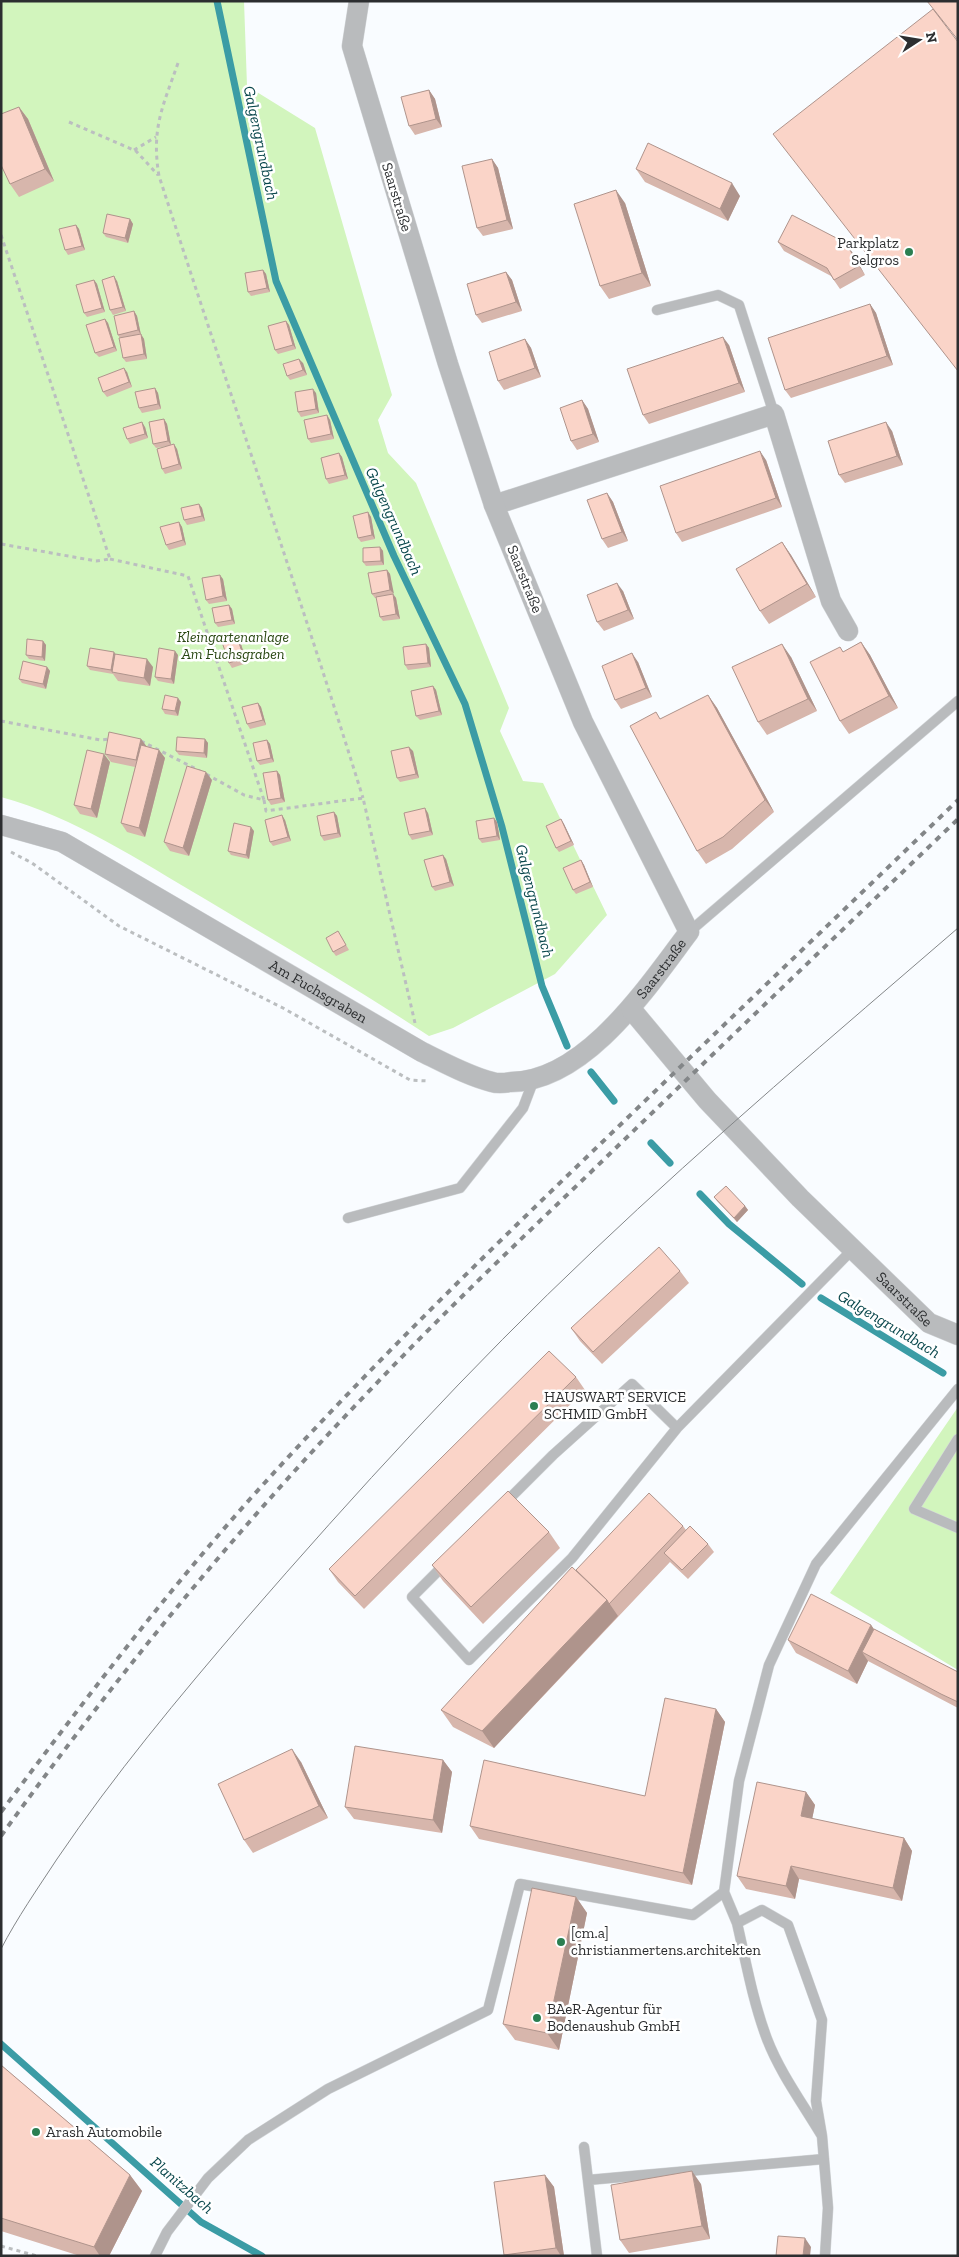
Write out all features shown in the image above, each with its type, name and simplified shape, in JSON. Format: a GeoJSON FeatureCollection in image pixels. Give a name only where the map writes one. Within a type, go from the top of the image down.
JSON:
{"type":"FeatureCollection","features":[{"type":"Feature","properties":{"kind":"street","name":"Saarstraße"},"geometry":{"type":"LineString","coordinates":[[359,1],[352,46],[445,354],[494,505],[583,722],[689,932],[631,1009],[707,1100],[853,1249],[929,1323],[958,1335]]}},
{"type":"Feature","properties":{"kind":"street"},"geometry":{"type":"LineString","coordinates":[[494,505],[774,414],[831,601],[848,631]]}},
{"type":"Feature","properties":{"kind":"street","name":"Am Fuchsgraben"},"geometry":{"type":"LineString","coordinates":[[1,825],[62,842],[422,1052],[460,1070],[494,1083],[543,1078],[565,1068],[631,1009]]}},
{"type":"Feature","properties":{"kind":"lane"},"geometry":{"type":"LineString","coordinates":[[658,310],[718,295],[739,305],[774,414]]}},
{"type":"Feature","properties":{"kind":"lane"},"geometry":{"type":"LineString","coordinates":[[689,932],[958,701]]}},
{"type":"Feature","properties":{"kind":"lane"},"geometry":{"type":"LineString","coordinates":[[348,1218],[460,1188],[523,1108],[534,1079]]}},
{"type":"Feature","properties":{"kind":"lane"},"geometry":{"type":"LineString","coordinates":[[454,1554],[412,1596],[469,1660],[572,1558],[677,1428],[853,1249]]}},
{"type":"Feature","properties":{"kind":"lane"},"geometry":{"type":"LineString","coordinates":[[496,1512],[553,1456],[632,1384],[677,1428]]}},
{"type":"Feature","properties":{"kind":"lane"},"geometry":{"type":"LineString","coordinates":[[822,2136],[779,2066],[767,2038],[752,1988],[737,1923],[724,1892],[739,1781],[769,1665],[816,1564],[958,1389]]}},
{"type":"Feature","properties":{"kind":"lane"},"geometry":{"type":"LineString","coordinates":[[958,1439],[914,1509],[958,1528]]}},
{"type":"Feature","properties":{"kind":"lane"},"geometry":{"type":"LineString","coordinates":[[155,2256],[174,2222],[208,2178],[248,2140],[328,2089],[488,2010],[520,1884],[693,1916],[724,1892]]}},
{"type":"Feature","properties":{"kind":"lane"},"geometry":{"type":"LineString","coordinates":[[737,1923],[762,1910],[788,1925],[822,2020],[816,2101],[822,2136],[828,2208],[825,2256]]}},
{"type":"Feature","properties":{"kind":"lane"},"geometry":{"type":"LineString","coordinates":[[584,2147],[596,2256]]}},
{"type":"Feature","properties":{"kind":"lane"},"geometry":{"type":"LineString","coordinates":[[588,2180],[824,2159]]}},
{"type":"Feature","properties":{"kind":"path"},"geometry":{"type":"LineString","coordinates":[[178,63],[157,124],[155,154],[159,176],[221,368],[306,617],[363,798],[422,1052]]}},
{"type":"Feature","properties":{"kind":"path"},"geometry":{"type":"LineString","coordinates":[[69,122],[133,150],[159,176]]}},
{"type":"Feature","properties":{"kind":"path"},"geometry":{"type":"LineString","coordinates":[[133,150],[156,137]]}},
{"type":"Feature","properties":{"kind":"path"},"geometry":{"type":"LineString","coordinates":[[1,235],[110,559]]}},
{"type":"Feature","properties":{"kind":"path"},"geometry":{"type":"LineString","coordinates":[[1,544],[96,561],[110,559],[188,576],[264,800],[266,811],[363,798]]}},
{"type":"Feature","properties":{"kind":"path"},"geometry":{"type":"LineString","coordinates":[[1,721],[100,740],[120,737]]}},
{"type":"Feature","properties":{"kind":"path"},"geometry":{"type":"LineString","coordinates":[[138,740],[165,752],[244,795],[264,800]]}},
{"type":"Feature","properties":{"kind":"path"},"geometry":{"type":"LineString","coordinates":[[9,851],[32,863],[119,926],[283,1008],[410,1080],[438,1081]]}},
{"type":"Feature","properties":{"kind":"path"},"geometry":{"type":"LineString","coordinates":[[1,2246],[37,2256]]}},
{"type":"Feature","properties":{"kind":"green space","name":"Kleingartenanlage Am Fuchsgraben"},"geometry":{"type":"Polygon","coordinates":[[[1,1],[244,1],[247,86],[315,128],[392,395],[378,420],[388,453],[416,483],[509,708],[500,731],[523,781],[543,783],[607,915],[555,974],[453,1028],[429,1036],[318,966],[106,841],[55,816],[1,797],[1,1]]]}},
{"type":"Feature","properties":{"kind":"green space"},"geometry":{"type":"Polygon","coordinates":[[[958,1407],[958,1670],[830,1593],[958,1407]]]}},
{"type":"Feature","properties":{"kind":"building"},"geometry":{"type":"Polygon","coordinates":[[[927,1],[958,1],[958,40],[927,1]]]}},
{"type":"Feature","properties":{"kind":"building","name":"Parkplatz Selgros"},"geometry":{"type":"Polygon","coordinates":[[[933,9],[958,42],[958,371],[773,134],[933,9]]]}},
{"type":"Feature","properties":{"kind":"building"},"geometry":{"type":"Polygon","coordinates":[[[429,90],[436,119],[409,126],[401,97],[429,90]]]}},
{"type":"Feature","properties":{"kind":"building"},"geometry":{"type":"Polygon","coordinates":[[[19,107],[45,169],[10,184],[1,165],[1,114],[19,107]]]}},
{"type":"Feature","properties":{"kind":"building"},"geometry":{"type":"Polygon","coordinates":[[[648,143],[732,183],[720,209],[636,169],[648,143]]]}},
{"type":"Feature","properties":{"kind":"building"},"geometry":{"type":"Polygon","coordinates":[[[492,159],[507,220],[477,228],[462,166],[492,159]]]}},
{"type":"Feature","properties":{"kind":"building"},"geometry":{"type":"Polygon","coordinates":[[[616,190],[642,273],[600,286],[574,204],[616,190]]]}},
{"type":"Feature","properties":{"kind":"building"},"geometry":{"type":"Polygon","coordinates":[[[107,214],[130,219],[125,238],[103,233],[107,214]]]}},
{"type":"Feature","properties":{"kind":"building"},"geometry":{"type":"Polygon","coordinates":[[[792,215],[846,243],[859,266],[834,280],[827,268],[778,242],[792,215]]]}},
{"type":"Feature","properties":{"kind":"building"},"geometry":{"type":"Polygon","coordinates":[[[76,225],[82,246],[65,250],[59,229],[76,225]]]}},
{"type":"Feature","properties":{"kind":"building"},"geometry":{"type":"Polygon","coordinates":[[[263,270],[267,288],[248,292],[245,273],[263,270]]]}},
{"type":"Feature","properties":{"kind":"building"},"geometry":{"type":"Polygon","coordinates":[[[506,272],[516,302],[476,315],[467,284],[506,272]]]}},
{"type":"Feature","properties":{"kind":"building"},"geometry":{"type":"Polygon","coordinates":[[[114,276],[123,307],[110,310],[102,280],[114,276]]]}},
{"type":"Feature","properties":{"kind":"building"},"geometry":{"type":"Polygon","coordinates":[[[94,280],[102,308],[84,313],[76,285],[94,280]]]}},
{"type":"Feature","properties":{"kind":"building"},"geometry":{"type":"Polygon","coordinates":[[[870,304],[887,356],[785,390],[768,338],[870,304]]]}},
{"type":"Feature","properties":{"kind":"building"},"geometry":{"type":"Polygon","coordinates":[[[134,311],[138,330],[118,335],[114,316],[134,311]]]}},
{"type":"Feature","properties":{"kind":"building"},"geometry":{"type":"Polygon","coordinates":[[[105,319],[114,347],[95,353],[86,325],[105,319]]]}},
{"type":"Feature","properties":{"kind":"building"},"geometry":{"type":"Polygon","coordinates":[[[286,321],[293,345],[275,350],[268,326],[286,321]]]}},
{"type":"Feature","properties":{"kind":"building"},"geometry":{"type":"Polygon","coordinates":[[[141,334],[144,354],[123,358],[119,338],[141,334]]]}},
{"type":"Feature","properties":{"kind":"building"},"geometry":{"type":"Polygon","coordinates":[[[723,337],[739,383],[643,415],[627,369],[723,337]]]}},
{"type":"Feature","properties":{"kind":"building"},"geometry":{"type":"Polygon","coordinates":[[[525,339],[535,368],[498,381],[489,352],[525,339]]]}},
{"type":"Feature","properties":{"kind":"building"},"geometry":{"type":"Polygon","coordinates":[[[299,359],[303,370],[287,376],[283,364],[299,359]]]}},
{"type":"Feature","properties":{"kind":"building"},"geometry":{"type":"Polygon","coordinates":[[[124,368],[129,382],[103,392],[98,378],[124,368]]]}},
{"type":"Feature","properties":{"kind":"building"},"geometry":{"type":"Polygon","coordinates":[[[155,388],[158,404],[139,408],[135,392],[155,388]]]}},
{"type":"Feature","properties":{"kind":"building"},"geometry":{"type":"Polygon","coordinates":[[[313,389],[316,409],[298,412],[295,392],[313,389]]]}},
{"type":"Feature","properties":{"kind":"building"},"geometry":{"type":"Polygon","coordinates":[[[582,400],[593,434],[571,441],[560,408],[582,400]]]}},
{"type":"Feature","properties":{"kind":"building"},"geometry":{"type":"Polygon","coordinates":[[[327,415],[331,434],[308,439],[304,420],[327,415]]]}},
{"type":"Feature","properties":{"kind":"building"},"geometry":{"type":"Polygon","coordinates":[[[164,419],[168,441],[153,444],[149,422],[164,419]]]}},
{"type":"Feature","properties":{"kind":"building"},"geometry":{"type":"Polygon","coordinates":[[[142,422],[145,434],[127,439],[123,428],[142,422]]]}},
{"type":"Feature","properties":{"kind":"building"},"geometry":{"type":"Polygon","coordinates":[[[886,422],[897,456],[839,475],[828,441],[886,422]]]}},
{"type":"Feature","properties":{"kind":"building"},"geometry":{"type":"Polygon","coordinates":[[[174,444],[179,464],[162,469],[157,449],[174,444]]]}},
{"type":"Feature","properties":{"kind":"building"},"geometry":{"type":"Polygon","coordinates":[[[760,451],[776,498],[676,533],[660,486],[760,451]]]}},
{"type":"Feature","properties":{"kind":"building"},"geometry":{"type":"Polygon","coordinates":[[[339,453],[345,475],[326,479],[321,458],[339,453]]]}},
{"type":"Feature","properties":{"kind":"building"},"geometry":{"type":"Polygon","coordinates":[[[607,493],[622,532],[602,539],[587,500],[607,493]]]}},
{"type":"Feature","properties":{"kind":"building"},"geometry":{"type":"Polygon","coordinates":[[[199,504],[202,516],[184,520],[181,508],[199,504]]]}},
{"type":"Feature","properties":{"kind":"building"},"geometry":{"type":"Polygon","coordinates":[[[368,512],[372,535],[358,538],[353,516],[368,512]]]}},
{"type":"Feature","properties":{"kind":"building"},"geometry":{"type":"Polygon","coordinates":[[[179,522],[183,540],[166,545],[160,527],[179,522]]]}},
{"type":"Feature","properties":{"kind":"building"},"geometry":{"type":"Polygon","coordinates":[[[782,542],[807,584],[760,611],[736,569],[782,542]]]}},
{"type":"Feature","properties":{"kind":"building"},"geometry":{"type":"Polygon","coordinates":[[[380,547],[381,561],[363,562],[363,548],[380,547]]]}},
{"type":"Feature","properties":{"kind":"building"},"geometry":{"type":"Polygon","coordinates":[[[387,570],[390,590],[372,594],[368,573],[387,570]]]}},
{"type":"Feature","properties":{"kind":"building"},"geometry":{"type":"Polygon","coordinates":[[[220,575],[223,596],[206,600],[202,578],[220,575]]]}},
{"type":"Feature","properties":{"kind":"building"},"geometry":{"type":"Polygon","coordinates":[[[617,583],[628,610],[597,622],[587,595],[617,583]]]}},
{"type":"Feature","properties":{"kind":"building"},"geometry":{"type":"Polygon","coordinates":[[[393,594],[396,614],[380,617],[376,597],[393,594]]]}},
{"type":"Feature","properties":{"kind":"building"},"geometry":{"type":"Polygon","coordinates":[[[229,605],[232,620],[215,623],[212,608],[229,605]]]}},
{"type":"Feature","properties":{"kind":"building"},"geometry":{"type":"Polygon","coordinates":[[[237,637],[244,658],[229,663],[222,642],[237,637]]]}},
{"type":"Feature","properties":{"kind":"building"},"geometry":{"type":"Polygon","coordinates":[[[27,639],[43,641],[42,657],[26,655],[27,639]]]}},
{"type":"Feature","properties":{"kind":"building"},"geometry":{"type":"Polygon","coordinates":[[[861,642],[889,696],[840,721],[810,662],[840,647],[843,652],[861,642]]]}},
{"type":"Feature","properties":{"kind":"building"},"geometry":{"type":"Polygon","coordinates":[[[426,644],[428,663],[405,665],[403,647],[426,644]]]}},
{"type":"Feature","properties":{"kind":"building"},"geometry":{"type":"Polygon","coordinates":[[[782,644],[808,699],[758,722],[732,667],[782,644]]]}},
{"type":"Feature","properties":{"kind":"building"},"geometry":{"type":"Polygon","coordinates":[[[90,648],[114,652],[111,670],[87,666],[90,648]]]}},
{"type":"Feature","properties":{"kind":"building"},"geometry":{"type":"Polygon","coordinates":[[[159,648],[175,651],[171,679],[155,677],[159,648]]]}},
{"type":"Feature","properties":{"kind":"building"},"geometry":{"type":"Polygon","coordinates":[[[632,653],[646,688],[615,700],[602,666],[632,653]]]}},
{"type":"Feature","properties":{"kind":"building"},"geometry":{"type":"Polygon","coordinates":[[[115,654],[147,659],[144,678],[112,672],[115,654]]]}},
{"type":"Feature","properties":{"kind":"building"},"geometry":{"type":"Polygon","coordinates":[[[23,661],[47,667],[43,684],[19,679],[23,661]]]}},
{"type":"Feature","properties":{"kind":"building"},"geometry":{"type":"Polygon","coordinates":[[[433,686],[439,711],[416,716],[411,691],[433,686]]]}},
{"type":"Feature","properties":{"kind":"building"},"geometry":{"type":"Polygon","coordinates":[[[165,695],[178,698],[175,711],[162,709],[165,695]]]}},
{"type":"Feature","properties":{"kind":"building"},"geometry":{"type":"Polygon","coordinates":[[[708,695],[765,800],[723,837],[697,851],[630,726],[656,712],[660,719],[708,695]]]}},
{"type":"Feature","properties":{"kind":"building"},"geometry":{"type":"Polygon","coordinates":[[[258,703],[263,720],[247,724],[242,707],[258,703]]]}},
{"type":"Feature","properties":{"kind":"building"},"geometry":{"type":"Polygon","coordinates":[[[109,732],[141,739],[136,760],[105,754],[109,732]]]}},
{"type":"Feature","properties":{"kind":"building"},"geometry":{"type":"Polygon","coordinates":[[[177,737],[205,739],[204,753],[176,751],[177,737]]]}},
{"type":"Feature","properties":{"kind":"building"},"geometry":{"type":"Polygon","coordinates":[[[267,740],[271,758],[257,761],[253,743],[267,740]]]}},
{"type":"Feature","properties":{"kind":"building"},"geometry":{"type":"Polygon","coordinates":[[[141,745],[159,750],[139,828],[121,823],[141,745]]]}},
{"type":"Feature","properties":{"kind":"building"},"geometry":{"type":"Polygon","coordinates":[[[409,747],[416,774],[397,778],[391,751],[409,747]]]}},
{"type":"Feature","properties":{"kind":"building"},"geometry":{"type":"Polygon","coordinates":[[[87,750],[104,754],[91,809],[74,805],[87,750]]]}},
{"type":"Feature","properties":{"kind":"building"},"geometry":{"type":"Polygon","coordinates":[[[187,766],[206,772],[183,848],[164,842],[187,766]]]}},
{"type":"Feature","properties":{"kind":"building"},"geometry":{"type":"Polygon","coordinates":[[[277,771],[281,798],[268,800],[263,773],[277,771]]]}},
{"type":"Feature","properties":{"kind":"building"},"geometry":{"type":"Polygon","coordinates":[[[425,808],[430,831],[409,835],[404,813],[425,808]]]}},
{"type":"Feature","properties":{"kind":"building"},"geometry":{"type":"Polygon","coordinates":[[[334,812],[338,833],[321,836],[317,816],[334,812]]]}},
{"type":"Feature","properties":{"kind":"building"},"geometry":{"type":"Polygon","coordinates":[[[282,815],[288,837],[270,842],[265,820],[282,815]]]}},
{"type":"Feature","properties":{"kind":"building"},"geometry":{"type":"Polygon","coordinates":[[[494,818],[497,836],[479,839],[476,821],[494,818]]]}},
{"type":"Feature","properties":{"kind":"building"},"geometry":{"type":"Polygon","coordinates":[[[561,819],[571,841],[556,848],[546,826],[561,819]]]}},
{"type":"Feature","properties":{"kind":"building"},"geometry":{"type":"Polygon","coordinates":[[[234,823],[251,827],[246,855],[228,851],[234,823]]]}},
{"type":"Feature","properties":{"kind":"building"},"geometry":{"type":"Polygon","coordinates":[[[443,855],[450,882],[432,887],[424,860],[443,855]]]}},
{"type":"Feature","properties":{"kind":"building"},"geometry":{"type":"Polygon","coordinates":[[[581,860],[590,882],[573,890],[563,868],[581,860]]]}},
{"type":"Feature","properties":{"kind":"building"},"geometry":{"type":"Polygon","coordinates":[[[338,931],[346,945],[333,952],[326,938],[338,931]]]}},
{"type":"Feature","properties":{"kind":"building"},"geometry":{"type":"Polygon","coordinates":[[[726,1186],[745,1206],[734,1218],[714,1197],[726,1186]]]}},
{"type":"Feature","properties":{"kind":"building"},"geometry":{"type":"Polygon","coordinates":[[[659,1247],[680,1271],[593,1352],[571,1328],[659,1247]]]}},
{"type":"Feature","properties":{"kind":"building"},"geometry":{"type":"Polygon","coordinates":[[[549,1351],[576,1377],[355,1596],[329,1569],[549,1351]]]}},
{"type":"Feature","properties":{"kind":"building"},"geometry":{"type":"Polygon","coordinates":[[[508,1491],[549,1532],[471,1607],[432,1565],[508,1491]]]}},
{"type":"Feature","properties":{"kind":"building"},"geometry":{"type":"Polygon","coordinates":[[[649,1493],[683,1526],[609,1604],[576,1570],[649,1493]]]}},
{"type":"Feature","properties":{"kind":"building"},"geometry":{"type":"Polygon","coordinates":[[[690,1526],[708,1544],[682,1570],[664,1553],[690,1526]]]}},
{"type":"Feature","properties":{"kind":"building"},"geometry":{"type":"Polygon","coordinates":[[[572,1567],[607,1600],[482,1731],[441,1710],[572,1567]]]}},
{"type":"Feature","properties":{"kind":"building"},"geometry":{"type":"Polygon","coordinates":[[[811,1594],[871,1625],[848,1671],[788,1640],[811,1594]]]}},
{"type":"Feature","properties":{"kind":"building"},"geometry":{"type":"Polygon","coordinates":[[[874,1629],[958,1672],[958,1702],[862,1652],[874,1629]]]}},
{"type":"Feature","properties":{"kind":"building"},"geometry":{"type":"Polygon","coordinates":[[[665,1698],[716,1709],[683,1873],[470,1826],[484,1760],[645,1796],[665,1698]]]}},
{"type":"Feature","properties":{"kind":"building"},"geometry":{"type":"Polygon","coordinates":[[[355,1746],[443,1760],[433,1820],[345,1807],[355,1746]]]}},
{"type":"Feature","properties":{"kind":"building"},"geometry":{"type":"Polygon","coordinates":[[[292,1749],[319,1806],[244,1840],[218,1784],[292,1749]]]}},
{"type":"Feature","properties":{"kind":"building"},"geometry":{"type":"Polygon","coordinates":[[[757,1782],[806,1792],[801,1816],[904,1838],[893,1888],[791,1866],[786,1886],[737,1876],[757,1782]]]}},
{"type":"Feature","properties":{"kind":"building"},"geometry":{"type":"Polygon","coordinates":[[[532,1888],[576,1897],[547,2033],[503,2024],[532,1888]]]}},
{"type":"Feature","properties":{"kind":"building","name":"Arash Automobile"},"geometry":{"type":"Polygon","coordinates":[[[1,2065],[130,2175],[94,2247],[1,2218],[1,2065]]]}},
{"type":"Feature","properties":{"kind":"building"},"geometry":{"type":"Polygon","coordinates":[[[692,2171],[702,2226],[620,2240],[611,2185],[692,2171]]]}},
{"type":"Feature","properties":{"kind":"building"},"geometry":{"type":"Polygon","coordinates":[[[545,2175],[556,2248],[504,2255],[494,2182],[545,2175]]]}},
{"type":"Feature","properties":{"kind":"building"},"geometry":{"type":"Polygon","coordinates":[[[778,2236],[805,2238],[803,2256],[776,2256],[778,2236]]]}},
{"type":"Feature","properties":{"kind":"waterway","name":"Galgengrundbach"},"geometry":{"type":"LineString","coordinates":[[217,1],[276,281],[394,556],[465,704],[502,827],[542,986],[567,1046]]}},
{"type":"Feature","properties":{"kind":"waterway","name":"Galgengrundbach"},"geometry":{"type":"LineString","coordinates":[[591,1072],[614,1101]]}},
{"type":"Feature","properties":{"kind":"waterway","name":"Galgengrundbach"},"geometry":{"type":"LineString","coordinates":[[651,1143],[670,1163]]}},
{"type":"Feature","properties":{"kind":"waterway","name":"Galgengrundbach"},"geometry":{"type":"LineString","coordinates":[[700,1194],[729,1224],[802,1284]]}},
{"type":"Feature","properties":{"kind":"waterway","name":"Galgengrundbach"},"geometry":{"type":"LineString","coordinates":[[821,1298],[943,1373]]}},
{"type":"Feature","properties":{"kind":"waterway","name":"Planitzbach"},"geometry":{"type":"LineString","coordinates":[[1,2044],[201,2222],[262,2256]]}},
{"type":"Feature","properties":{"kind":"tram line"},"geometry":{"type":"LineString","coordinates":[[1,1949],[57,1859],[101,1797],[148,1737],[245,1620],[414,1431],[547,1295],[638,1209],[774,1087],[958,928]]}},
{"type":"Feature","properties":{"kind":"railway"},"geometry":{"type":"LineString","coordinates":[[1,1812],[91,1692],[185,1575],[250,1499],[339,1403],[525,1217],[958,800]]}},
{"type":"Feature","properties":{"kind":"railway"},"geometry":{"type":"LineString","coordinates":[[1,1836],[133,1661],[226,1549],[323,1440],[482,1277],[958,819]]}},
{"type":"Feature","properties":{"kind":"place","name":"Parkplatz Selgros"},"geometry":{"type":"Point","coordinates":[909,252]}},
{"type":"Feature","properties":{"kind":"place","name":"HAUSWART SERVICE SCHMID GmbH"},"geometry":{"type":"Point","coordinates":[534,1406]}},
{"type":"Feature","properties":{"kind":"place","name":"[cm.a] christianmertens.architekten"},"geometry":{"type":"Point","coordinates":[561,1942]}},
{"type":"Feature","properties":{"kind":"place","name":"BAeR-Agentur für Bodenaushub GmbH"},"geometry":{"type":"Point","coordinates":[537,2018]}},
{"type":"Feature","properties":{"kind":"place","name":"Arash Automobile"},"geometry":{"type":"Point","coordinates":[36,2132]}}]}
